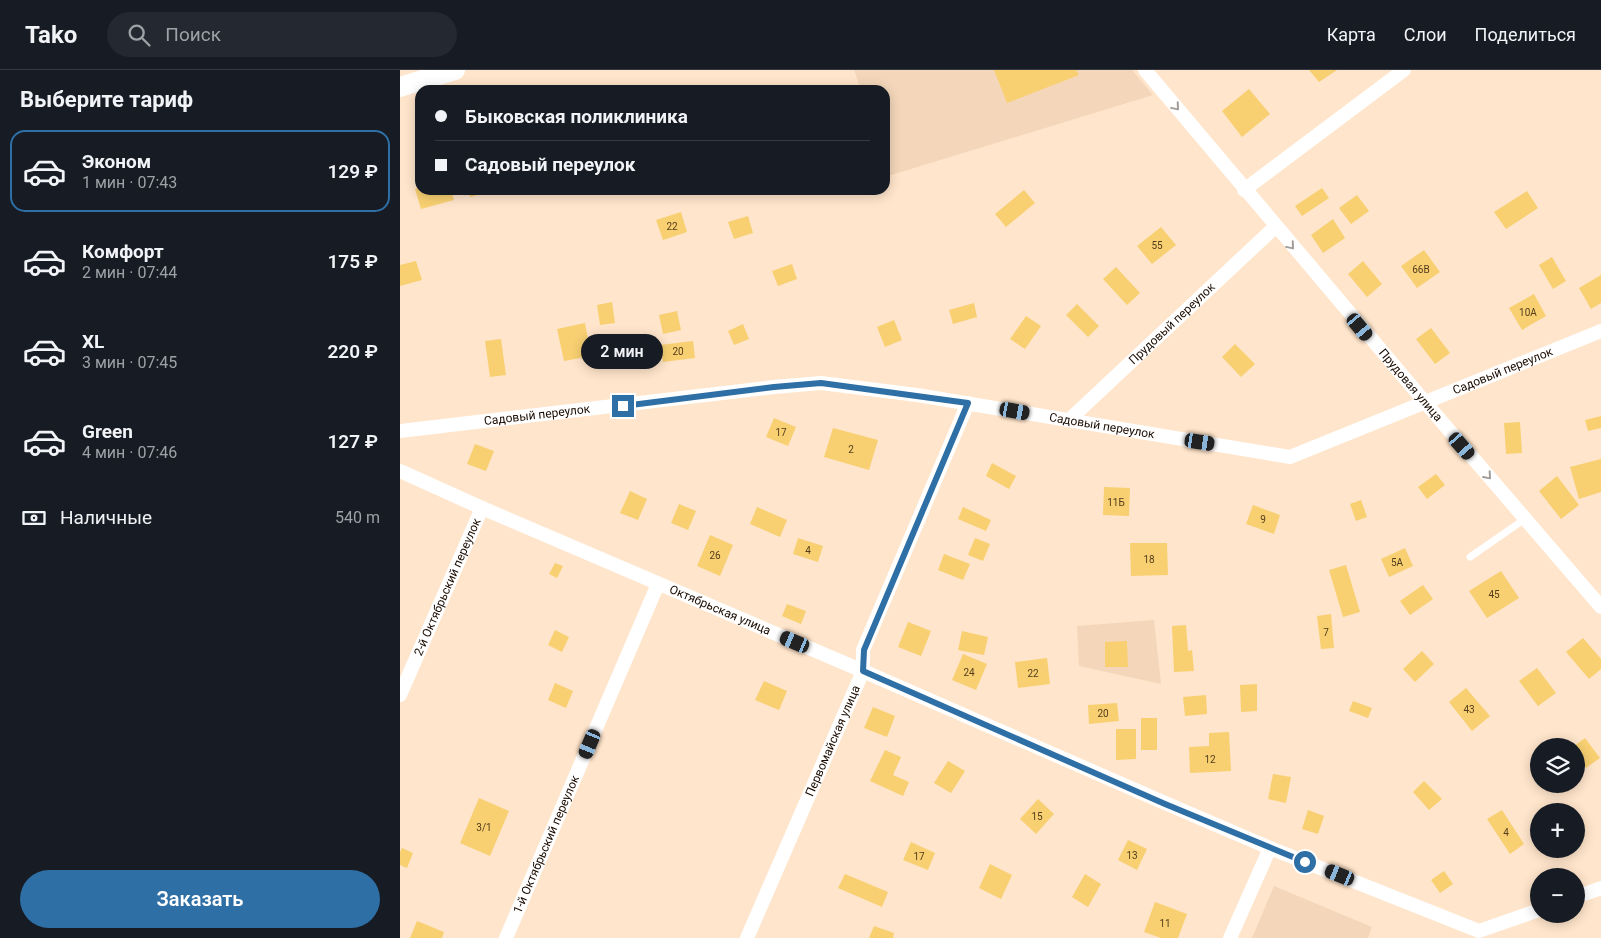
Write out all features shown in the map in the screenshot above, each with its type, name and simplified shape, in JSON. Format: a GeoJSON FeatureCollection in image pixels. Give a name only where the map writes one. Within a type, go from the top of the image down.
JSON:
{"type":"FeatureCollection","features":[{"type":"Feature","properties":{"kind":"main road"},"geometry":{"type":"LineString","coordinates":[[400,87],[455,70]]}},
{"type":"Feature","properties":{"kind":"street","name":"Прудовая улица"},"geometry":{"type":"LineString","coordinates":[[1145,70],[1275,227],[1601,607]]}},
{"type":"Feature","properties":{"kind":"street"},"geometry":{"type":"LineString","coordinates":[[1244,190],[1404,70]]}},
{"type":"Feature","properties":{"kind":"street","name":"Прудовый переулок"},"geometry":{"type":"LineString","coordinates":[[1069,420],[1275,227]]}},
{"type":"Feature","properties":{"kind":"street","name":"Садовый переулок"},"geometry":{"type":"LineString","coordinates":[[400,431],[821,383],[968,403],[1290,456],[1601,331]]}},
{"type":"Feature","properties":{"kind":"street","name":"Первомайская улица"},"geometry":{"type":"LineString","coordinates":[[747,938],[863,671],[864,650],[968,403]]}},
{"type":"Feature","properties":{"kind":"street","name":"Октябрьская улица"},"geometry":{"type":"LineString","coordinates":[[400,470],[482,508],[863,671],[1165,804],[1481,935],[1530,914]]}},
{"type":"Feature","properties":{"kind":"street","name":"2-й Октябрьский переулок"},"geometry":{"type":"LineString","coordinates":[[400,694],[482,508]]}},
{"type":"Feature","properties":{"kind":"street","name":"1-й Октябрьский переулок"},"geometry":{"type":"LineString","coordinates":[[506,938],[658,584]]}},
{"type":"Feature","properties":{"kind":"street"},"geometry":{"type":"LineString","coordinates":[[1230,938],[1270,848]]}},
{"type":"Feature","properties":{"kind":"street"},"geometry":{"type":"LineString","coordinates":[[1585,894],[1601,888]]}},
{"type":"Feature","properties":{"kind":"lane"},"geometry":{"type":"LineString","coordinates":[[1470,558],[1525,519]]}},
{"type":"Feature","properties":{"kind":"shaded area"},"geometry":{"type":"Polygon","coordinates":[[[854,70],[1132,70],[1153,95],[890,175],[890,85],[859,85],[854,70]]]}},
{"type":"Feature","properties":{"kind":"shaded area"},"geometry":{"type":"Polygon","coordinates":[[[1154,620],[1161,684],[1079,666],[1077,626],[1154,620]]]}},
{"type":"Feature","properties":{"kind":"shaded area"},"geometry":{"type":"Polygon","coordinates":[[[1274,886],[1372,927],[1368,938],[1252,938],[1274,886]]]}},
{"type":"Feature","properties":{"kind":"building"},"geometry":{"type":"Polygon","coordinates":[[[994,70],[1076,70],[1079,75],[1007,103],[994,70]]]}},
{"type":"Feature","properties":{"kind":"building"},"geometry":{"type":"Polygon","coordinates":[[[1309,70],[1337,70],[1319,82],[1309,70]]]}},
{"type":"Feature","properties":{"kind":"building"},"geometry":{"type":"Polygon","coordinates":[[[1249,89],[1270,114],[1242,137],[1222,111],[1249,89]]]}},
{"type":"Feature","properties":{"kind":"building"},"geometry":{"type":"Polygon","coordinates":[[[1322,188],[1329,198],[1302,216],[1295,206],[1322,188]]]}},
{"type":"Feature","properties":{"kind":"building"},"geometry":{"type":"Polygon","coordinates":[[[1024,190],[1035,203],[1006,227],[995,214],[1024,190]]]}},
{"type":"Feature","properties":{"kind":"building"},"geometry":{"type":"Polygon","coordinates":[[[1527,191],[1538,208],[1506,229],[1494,212],[1527,191]]]}},
{"type":"Feature","properties":{"kind":"building"},"geometry":{"type":"Polygon","coordinates":[[[417,195],[452,195],[454,200],[421,209],[417,195]]]}},
{"type":"Feature","properties":{"kind":"building"},"geometry":{"type":"Polygon","coordinates":[[[1357,195],[1369,211],[1351,224],[1339,208],[1357,195]]]}},
{"type":"Feature","properties":{"kind":"building"},"geometry":{"type":"Polygon","coordinates":[[[681,212],[687,232],[663,240],[656,220],[681,212]]]}},
{"type":"Feature","properties":{"kind":"building"},"geometry":{"type":"Polygon","coordinates":[[[748,216],[753,233],[734,239],[728,222],[748,216]]]}},
{"type":"Feature","properties":{"kind":"building"},"geometry":{"type":"Polygon","coordinates":[[[1333,219],[1345,238],[1323,253],[1311,235],[1333,219]]]}},
{"type":"Feature","properties":{"kind":"building"},"geometry":{"type":"Polygon","coordinates":[[[1161,227],[1176,245],[1152,264],[1137,246],[1161,227]]]}},
{"type":"Feature","properties":{"kind":"building"},"geometry":{"type":"Polygon","coordinates":[[[1424,250],[1440,272],[1417,288],[1401,266],[1424,250]]]}},
{"type":"Feature","properties":{"kind":"building"},"geometry":{"type":"Polygon","coordinates":[[[1552,257],[1566,281],[1553,289],[1539,265],[1552,257]]]}},
{"type":"Feature","properties":{"kind":"building"},"geometry":{"type":"Polygon","coordinates":[[[416,261],[422,280],[400,286],[400,265],[416,261]]]}},
{"type":"Feature","properties":{"kind":"building"},"geometry":{"type":"Polygon","coordinates":[[[1363,261],[1382,284],[1367,297],[1348,274],[1363,261]]]}},
{"type":"Feature","properties":{"kind":"building"},"geometry":{"type":"Polygon","coordinates":[[[792,264],[797,279],[778,286],[772,271],[792,264]]]}},
{"type":"Feature","properties":{"kind":"building"},"geometry":{"type":"Polygon","coordinates":[[[1116,267],[1140,293],[1127,305],[1103,279],[1116,267]]]}},
{"type":"Feature","properties":{"kind":"building"},"geometry":{"type":"Polygon","coordinates":[[[1601,275],[1601,303],[1591,309],[1579,288],[1601,275]]]}},
{"type":"Feature","properties":{"kind":"building"},"geometry":{"type":"Polygon","coordinates":[[[1534,294],[1546,316],[1522,330],[1509,308],[1534,294]]]}},
{"type":"Feature","properties":{"kind":"building"},"geometry":{"type":"Polygon","coordinates":[[[612,302],[615,323],[600,325],[597,305],[612,302]]]}},
{"type":"Feature","properties":{"kind":"building"},"geometry":{"type":"Polygon","coordinates":[[[974,303],[977,317],[953,324],[949,310],[974,303]]]}},
{"type":"Feature","properties":{"kind":"building"},"geometry":{"type":"Polygon","coordinates":[[[1077,304],[1099,326],[1088,337],[1066,315],[1077,304]]]}},
{"type":"Feature","properties":{"kind":"building"},"geometry":{"type":"Polygon","coordinates":[[[677,311],[681,330],[663,334],[659,315],[677,311]]]}},
{"type":"Feature","properties":{"kind":"building"},"geometry":{"type":"Polygon","coordinates":[[[1026,316],[1041,326],[1025,349],[1010,339],[1026,316]]]}},
{"type":"Feature","properties":{"kind":"building"},"geometry":{"type":"Polygon","coordinates":[[[894,320],[902,340],[885,347],[877,327],[894,320]]]}},
{"type":"Feature","properties":{"kind":"building"},"geometry":{"type":"Polygon","coordinates":[[[585,323],[591,356],[564,361],[557,329],[585,323]]]}},
{"type":"Feature","properties":{"kind":"building"},"geometry":{"type":"Polygon","coordinates":[[[743,324],[749,339],[734,345],[728,331],[743,324]]]}},
{"type":"Feature","properties":{"kind":"building"},"geometry":{"type":"Polygon","coordinates":[[[1431,328],[1450,353],[1435,364],[1416,339],[1431,328]]]}},
{"type":"Feature","properties":{"kind":"building"},"geometry":{"type":"Polygon","coordinates":[[[501,339],[506,375],[490,377],[485,341],[501,339]]]}},
{"type":"Feature","properties":{"kind":"building"},"geometry":{"type":"Polygon","coordinates":[[[693,341],[695,358],[663,362],[660,345],[693,341]]]}},
{"type":"Feature","properties":{"kind":"building"},"geometry":{"type":"Polygon","coordinates":[[[1235,344],[1255,364],[1241,377],[1222,357],[1235,344]]]}},
{"type":"Feature","properties":{"kind":"building"},"geometry":{"type":"Polygon","coordinates":[[[1601,416],[1601,428],[1588,431],[1585,420],[1601,416]]]}},
{"type":"Feature","properties":{"kind":"building"},"geometry":{"type":"Polygon","coordinates":[[[774,418],[796,427],[788,446],[766,437],[774,418]]]}},
{"type":"Feature","properties":{"kind":"building"},"geometry":{"type":"Polygon","coordinates":[[[1520,422],[1522,453],[1506,454],[1504,423],[1520,422]]]}},
{"type":"Feature","properties":{"kind":"building"},"geometry":{"type":"Polygon","coordinates":[[[833,428],[878,440],[869,470],[824,457],[833,428]]]}},
{"type":"Feature","properties":{"kind":"building"},"geometry":{"type":"Polygon","coordinates":[[[475,444],[494,451],[486,471],[467,464],[475,444]]]}},
{"type":"Feature","properties":{"kind":"building"},"geometry":{"type":"Polygon","coordinates":[[[1601,459],[1601,492],[1579,499],[1570,467],[1601,459]]]}},
{"type":"Feature","properties":{"kind":"building"},"geometry":{"type":"Polygon","coordinates":[[[992,463],[1016,476],[1009,489],[986,476],[992,463]]]}},
{"type":"Feature","properties":{"kind":"building"},"geometry":{"type":"Polygon","coordinates":[[[1436,474],[1445,485],[1427,499],[1418,487],[1436,474]]]}},
{"type":"Feature","properties":{"kind":"building"},"geometry":{"type":"Polygon","coordinates":[[[1557,476],[1579,505],[1561,519],[1539,491],[1557,476]]]}},
{"type":"Feature","properties":{"kind":"building"},"geometry":{"type":"Polygon","coordinates":[[[1104,487],[1130,488],[1129,516],[1103,515],[1104,487]]]}},
{"type":"Feature","properties":{"kind":"building"},"geometry":{"type":"Polygon","coordinates":[[[630,491],[647,499],[638,520],[620,513],[630,491]]]}},
{"type":"Feature","properties":{"kind":"building"},"geometry":{"type":"Polygon","coordinates":[[[1361,500],[1367,517],[1356,521],[1350,504],[1361,500]]]}},
{"type":"Feature","properties":{"kind":"building"},"geometry":{"type":"Polygon","coordinates":[[[679,504],[696,511],[688,530],[671,523],[679,504]]]}},
{"type":"Feature","properties":{"kind":"building"},"geometry":{"type":"Polygon","coordinates":[[[1253,505],[1280,515],[1274,534],[1246,524],[1253,505]]]}},
{"type":"Feature","properties":{"kind":"building"},"geometry":{"type":"Polygon","coordinates":[[[757,507],[787,520],[780,537],[750,524],[757,507]]]}},
{"type":"Feature","properties":{"kind":"building"},"geometry":{"type":"Polygon","coordinates":[[[963,507],[991,520],[986,531],[958,519],[963,507]]]}},
{"type":"Feature","properties":{"kind":"building"},"geometry":{"type":"Polygon","coordinates":[[[710,535],[733,545],[720,576],[697,566],[710,535]]]}},
{"type":"Feature","properties":{"kind":"building"},"geometry":{"type":"Polygon","coordinates":[[[798,538],[823,546],[818,562],[793,554],[798,538]]]}},
{"type":"Feature","properties":{"kind":"building"},"geometry":{"type":"Polygon","coordinates":[[[975,538],[990,544],[983,561],[968,555],[975,538]]]}},
{"type":"Feature","properties":{"kind":"building"},"geometry":{"type":"Polygon","coordinates":[[[1130,543],[1167,543],[1168,575],[1131,576],[1130,543]]]}},
{"type":"Feature","properties":{"kind":"building"},"geometry":{"type":"Polygon","coordinates":[[[1405,548],[1413,566],[1389,577],[1381,559],[1405,548]]]}},
{"type":"Feature","properties":{"kind":"building"},"geometry":{"type":"Polygon","coordinates":[[[944,554],[970,564],[963,580],[938,570],[944,554]]]}},
{"type":"Feature","properties":{"kind":"building"},"geometry":{"type":"Polygon","coordinates":[[[555,563],[563,566],[557,578],[549,574],[555,563]]]}},
{"type":"Feature","properties":{"kind":"building"},"geometry":{"type":"Polygon","coordinates":[[[1346,565],[1360,612],[1343,617],[1329,570],[1346,565]]]}},
{"type":"Feature","properties":{"kind":"building"},"geometry":{"type":"Polygon","coordinates":[[[1501,571],[1519,598],[1487,618],[1469,591],[1501,571]]]}},
{"type":"Feature","properties":{"kind":"building"},"geometry":{"type":"Polygon","coordinates":[[[1423,585],[1433,599],[1410,615],[1400,601],[1423,585]]]}},
{"type":"Feature","properties":{"kind":"building"},"geometry":{"type":"Polygon","coordinates":[[[787,604],[806,611],[801,624],[782,616],[787,604]]]}},
{"type":"Feature","properties":{"kind":"building"},"geometry":{"type":"Polygon","coordinates":[[[1331,614],[1334,648],[1321,649],[1317,616],[1331,614]]]}},
{"type":"Feature","properties":{"kind":"building"},"geometry":{"type":"Polygon","coordinates":[[[908,622],[931,631],[921,656],[898,647],[908,622]]]}},
{"type":"Feature","properties":{"kind":"building"},"geometry":{"type":"Polygon","coordinates":[[[1186,625],[1188,651],[1192,650],[1194,671],[1174,672],[1172,626],[1186,625]]]}},
{"type":"Feature","properties":{"kind":"building"},"geometry":{"type":"Polygon","coordinates":[[[555,630],[569,637],[562,652],[548,645],[555,630]]]}},
{"type":"Feature","properties":{"kind":"building"},"geometry":{"type":"Polygon","coordinates":[[[962,631],[988,637],[984,655],[958,650],[962,631]]]}},
{"type":"Feature","properties":{"kind":"building"},"geometry":{"type":"Polygon","coordinates":[[[1583,638],[1601,659],[1601,669],[1589,679],[1566,652],[1583,638]]]}},
{"type":"Feature","properties":{"kind":"building"},"geometry":{"type":"Polygon","coordinates":[[[1127,641],[1128,667],[1105,667],[1105,642],[1127,641]]]}},
{"type":"Feature","properties":{"kind":"building"},"geometry":{"type":"Polygon","coordinates":[[[1422,651],[1434,664],[1415,682],[1403,669],[1422,651]]]}},
{"type":"Feature","properties":{"kind":"building"},"geometry":{"type":"Polygon","coordinates":[[[963,654],[987,664],[976,690],[952,680],[963,654]]]}},
{"type":"Feature","properties":{"kind":"building"},"geometry":{"type":"Polygon","coordinates":[[[1047,658],[1050,684],[1018,688],[1015,662],[1047,658]]]}},
{"type":"Feature","properties":{"kind":"building"},"geometry":{"type":"Polygon","coordinates":[[[1537,668],[1556,693],[1538,706],[1519,681],[1537,668]]]}},
{"type":"Feature","properties":{"kind":"building"},"geometry":{"type":"Polygon","coordinates":[[[764,681],[787,691],[779,710],[755,700],[764,681]]]}},
{"type":"Feature","properties":{"kind":"building"},"geometry":{"type":"Polygon","coordinates":[[[555,683],[573,691],[566,708],[548,700],[555,683]]]}},
{"type":"Feature","properties":{"kind":"building"},"geometry":{"type":"Polygon","coordinates":[[[1257,684],[1257,711],[1241,712],[1240,685],[1257,684]]]}},
{"type":"Feature","properties":{"kind":"building"},"geometry":{"type":"Polygon","coordinates":[[[1466,688],[1490,716],[1472,731],[1449,702],[1466,688]]]}},
{"type":"Feature","properties":{"kind":"building"},"geometry":{"type":"Polygon","coordinates":[[[1206,695],[1207,714],[1185,716],[1183,697],[1206,695]]]}},
{"type":"Feature","properties":{"kind":"building"},"geometry":{"type":"Polygon","coordinates":[[[1353,701],[1372,708],[1368,718],[1349,711],[1353,701]]]}},
{"type":"Feature","properties":{"kind":"building"},"geometry":{"type":"Polygon","coordinates":[[[1117,703],[1119,721],[1089,724],[1088,705],[1117,703]]]}},
{"type":"Feature","properties":{"kind":"building"},"geometry":{"type":"Polygon","coordinates":[[[873,707],[895,716],[887,737],[864,728],[873,707]]]}},
{"type":"Feature","properties":{"kind":"building"},"geometry":{"type":"Polygon","coordinates":[[[1141,718],[1157,718],[1157,750],[1141,750],[1141,718]]]}},
{"type":"Feature","properties":{"kind":"building"},"geometry":{"type":"Polygon","coordinates":[[[1116,729],[1136,729],[1136,759],[1116,760],[1116,729]]]}},
{"type":"Feature","properties":{"kind":"building"},"geometry":{"type":"Polygon","coordinates":[[[1229,732],[1231,771],[1190,773],[1189,747],[1209,746],[1209,733],[1229,732]]]}},
{"type":"Feature","properties":{"kind":"building"},"geometry":{"type":"Polygon","coordinates":[[[1585,738],[1600,758],[1586,768],[1585,767],[1585,738]]]}},
{"type":"Feature","properties":{"kind":"building"},"geometry":{"type":"Polygon","coordinates":[[[885,750],[901,757],[893,775],[909,782],[903,796],[870,781],[885,750]]]}},
{"type":"Feature","properties":{"kind":"building"},"geometry":{"type":"Polygon","coordinates":[[[948,761],[965,771],[951,793],[934,783],[948,761]]]}},
{"type":"Feature","properties":{"kind":"building"},"geometry":{"type":"Polygon","coordinates":[[[1273,774],[1291,777],[1286,803],[1268,799],[1273,774]]]}},
{"type":"Feature","properties":{"kind":"building"},"geometry":{"type":"Polygon","coordinates":[[[1424,781],[1442,799],[1429,810],[1413,792],[1424,781]]]}},
{"type":"Feature","properties":{"kind":"building"},"geometry":{"type":"Polygon","coordinates":[[[479,798],[509,811],[490,856],[460,843],[479,798]]]}},
{"type":"Feature","properties":{"kind":"building"},"geometry":{"type":"Polygon","coordinates":[[[1038,799],[1054,814],[1036,834],[1020,819],[1038,799]]]}},
{"type":"Feature","properties":{"kind":"building"},"geometry":{"type":"Polygon","coordinates":[[[1308,810],[1324,816],[1318,834],[1302,829],[1308,810]]]}},
{"type":"Feature","properties":{"kind":"building"},"geometry":{"type":"Polygon","coordinates":[[[1502,810],[1524,844],[1510,854],[1487,819],[1502,810]]]}},
{"type":"Feature","properties":{"kind":"building"},"geometry":{"type":"Polygon","coordinates":[[[1128,840],[1147,849],[1137,870],[1118,860],[1128,840]]]}},
{"type":"Feature","properties":{"kind":"building"},"geometry":{"type":"Polygon","coordinates":[[[911,842],[935,853],[928,870],[903,860],[911,842]]]}},
{"type":"Feature","properties":{"kind":"building"},"geometry":{"type":"Polygon","coordinates":[[[402,848],[413,853],[407,868],[400,865],[400,852],[402,848]]]}},
{"type":"Feature","properties":{"kind":"building"},"geometry":{"type":"Polygon","coordinates":[[[990,864],[1012,875],[1001,899],[979,888],[990,864]]]}},
{"type":"Feature","properties":{"kind":"building"},"geometry":{"type":"Polygon","coordinates":[[[1444,871],[1453,884],[1440,893],[1431,880],[1444,871]]]}},
{"type":"Feature","properties":{"kind":"building"},"geometry":{"type":"Polygon","coordinates":[[[845,874],[888,892],[882,907],[838,888],[845,874]]]}},
{"type":"Feature","properties":{"kind":"building"},"geometry":{"type":"Polygon","coordinates":[[[1085,874],[1101,884],[1088,907],[1072,897],[1085,874]]]}},
{"type":"Feature","properties":{"kind":"building"},"geometry":{"type":"Polygon","coordinates":[[[1155,902],[1187,914],[1178,938],[1161,938],[1144,932],[1155,902]]]}},
{"type":"Feature","properties":{"kind":"building"},"geometry":{"type":"Polygon","coordinates":[[[417,921],[444,932],[442,938],[410,938],[417,921]]]}},
{"type":"Feature","properties":{"kind":"building"},"geometry":{"type":"Polygon","coordinates":[[[874,926],[894,933],[893,938],[869,938],[874,926]]]}},
{"type":"Feature","properties":{"kind":"route"},"geometry":{"type":"LineString","coordinates":[[623,406],[821,383],[968,403],[864,650],[863,671],[1165,804],[1305,862]]}}]}
